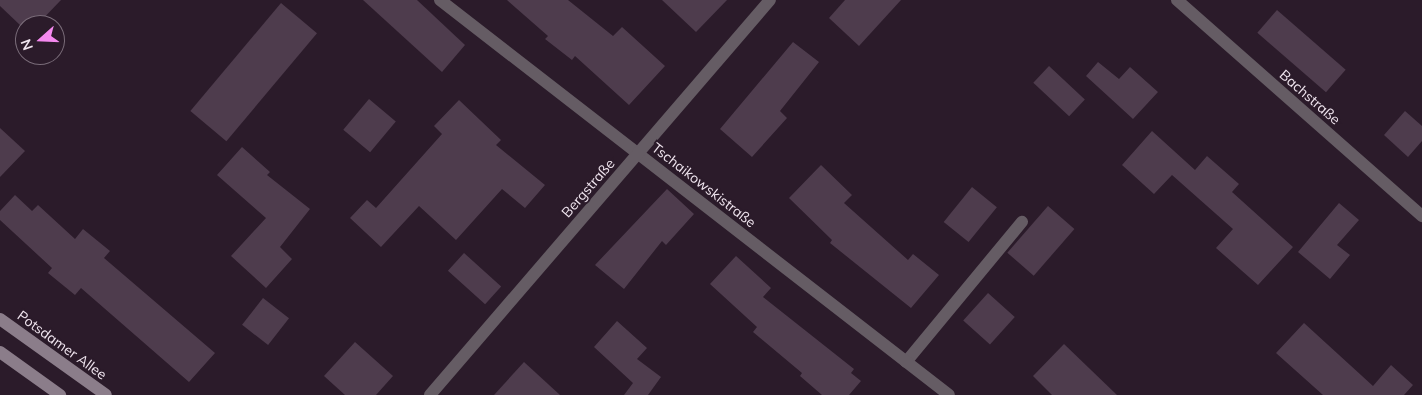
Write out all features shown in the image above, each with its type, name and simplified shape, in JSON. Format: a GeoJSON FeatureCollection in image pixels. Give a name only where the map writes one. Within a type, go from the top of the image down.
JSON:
{"type":"FeatureCollection","features":[{"type":"Feature","properties":{"kind":"street","name":"Tschaikowskistraße"},"geometry":{"type":"LineString","coordinates":[[440,0],[949,395]]}},
{"type":"Feature","properties":{"kind":"street","name":"Bergstraße"},"geometry":{"type":"LineString","coordinates":[[430,395],[770,0]]}},
{"type":"Feature","properties":{"kind":"street","name":"Bachstraße"},"geometry":{"type":"LineString","coordinates":[[1177,0],[1422,216]]}},
{"type":"Feature","properties":{"kind":"street"},"geometry":{"type":"LineString","coordinates":[[906,362],[1022,222]]}},
{"type":"Feature","properties":{"kind":"street","name":"Potsdamer Allee"},"geometry":{"type":"LineString","coordinates":[[0,319],[106,395]]}},
{"type":"Feature","properties":{"kind":"street"},"geometry":{"type":"LineString","coordinates":[[0,352],[60,395]]}},
{"type":"Feature","properties":{"kind":"building"},"geometry":{"type":"Polygon","coordinates":[[[0,0],[61,0],[47,15],[15,15],[15,20],[0,6],[0,0]]]}},
{"type":"Feature","properties":{"kind":"building"},"geometry":{"type":"Polygon","coordinates":[[[363,0],[417,0],[465,45],[442,72],[363,0]]]}},
{"type":"Feature","properties":{"kind":"building"},"geometry":{"type":"Polygon","coordinates":[[[507,0],[568,0],[613,36],[622,27],[665,66],[629,105],[575,56],[572,60],[545,39],[548,36],[507,0]]]}},
{"type":"Feature","properties":{"kind":"building"},"geometry":{"type":"Polygon","coordinates":[[[662,0],[727,0],[696,32],[662,0]]]}},
{"type":"Feature","properties":{"kind":"building"},"geometry":{"type":"Polygon","coordinates":[[[845,0],[901,0],[859,46],[829,18],[845,0]]]}},
{"type":"Feature","properties":{"kind":"building"},"geometry":{"type":"Polygon","coordinates":[[[281,3],[317,33],[226,141],[190,111],[281,3]]]}},
{"type":"Feature","properties":{"kind":"building"},"geometry":{"type":"Polygon","coordinates":[[[1277,10],[1346,70],[1326,92],[1257,33],[1277,10]]]}},
{"type":"Feature","properties":{"kind":"building"},"geometry":{"type":"Polygon","coordinates":[[[793,42],[819,62],[780,111],[787,118],[752,157],[720,129],[793,42]]]}},
{"type":"Feature","properties":{"kind":"building"},"geometry":{"type":"Polygon","coordinates":[[[1098,62],[1119,79],[1130,67],[1158,92],[1133,119],[1086,76],[1098,62]]]}},
{"type":"Feature","properties":{"kind":"building"},"geometry":{"type":"Polygon","coordinates":[[[1049,66],[1085,99],[1069,116],[1033,83],[1049,66]]]}},
{"type":"Feature","properties":{"kind":"building"},"geometry":{"type":"Polygon","coordinates":[[[369,99],[396,121],[370,152],[343,130],[369,99]]]}},
{"type":"Feature","properties":{"kind":"building"},"geometry":{"type":"Polygon","coordinates":[[[459,100],[501,140],[496,145],[545,185],[525,208],[502,189],[456,240],[419,206],[381,247],[350,218],[367,200],[376,208],[442,134],[434,126],[459,100]]]}},
{"type":"Feature","properties":{"kind":"building"},"geometry":{"type":"Polygon","coordinates":[[[1405,111],[1422,126],[1422,141],[1408,157],[1384,135],[1405,111]]]}},
{"type":"Feature","properties":{"kind":"building"},"geometry":{"type":"Polygon","coordinates":[[[0,128],[25,151],[0,177],[0,128]]]}},
{"type":"Feature","properties":{"kind":"building"},"geometry":{"type":"Polygon","coordinates":[[[1152,131],[1195,170],[1207,156],[1239,184],[1232,192],[1293,247],[1258,285],[1216,248],[1233,229],[1172,175],[1154,194],[1122,165],[1152,131]]]}},
{"type":"Feature","properties":{"kind":"building"},"geometry":{"type":"Polygon","coordinates":[[[242,147],[270,172],[267,175],[310,209],[280,247],[292,259],[266,288],[231,256],[266,218],[217,175],[242,147]]]}},
{"type":"Feature","properties":{"kind":"building"},"geometry":{"type":"Polygon","coordinates":[[[821,165],[852,195],[844,203],[908,260],[913,254],[939,275],[911,308],[830,243],[832,240],[789,198],[821,165]]]}},
{"type":"Feature","properties":{"kind":"building"},"geometry":{"type":"Polygon","coordinates":[[[972,187],[997,207],[969,242],[944,222],[972,187]]]}},
{"type":"Feature","properties":{"kind":"building"},"geometry":{"type":"Polygon","coordinates":[[[667,189],[694,214],[666,245],[662,241],[624,289],[595,265],[667,189]]]}},
{"type":"Feature","properties":{"kind":"building"},"geometry":{"type":"Polygon","coordinates":[[[15,195],[32,211],[38,205],[75,239],[83,229],[110,251],[104,258],[215,353],[189,382],[81,288],[75,295],[48,273],[52,268],[0,220],[0,211],[15,195]]]}},
{"type":"Feature","properties":{"kind":"building"},"geometry":{"type":"Polygon","coordinates":[[[1339,203],[1359,220],[1337,245],[1350,255],[1330,279],[1298,252],[1339,203]]]}},
{"type":"Feature","properties":{"kind":"building"},"geometry":{"type":"Polygon","coordinates":[[[1048,206],[1074,229],[1034,276],[1007,253],[1048,206]]]}},
{"type":"Feature","properties":{"kind":"building"},"geometry":{"type":"Polygon","coordinates":[[[464,253],[501,286],[485,304],[448,271],[464,253]]]}},
{"type":"Feature","properties":{"kind":"building"},"geometry":{"type":"Polygon","coordinates":[[[736,256],[771,288],[763,297],[854,369],[851,373],[861,381],[849,395],[822,395],[800,376],[802,373],[753,332],[757,327],[710,284],[736,256]]]}},
{"type":"Feature","properties":{"kind":"building"},"geometry":{"type":"Polygon","coordinates":[[[988,293],[1015,317],[990,345],[963,320],[988,293]]]}},
{"type":"Feature","properties":{"kind":"building"},"geometry":{"type":"Polygon","coordinates":[[[263,298],[289,318],[268,345],[242,325],[263,298]]]}},
{"type":"Feature","properties":{"kind":"building"},"geometry":{"type":"Polygon","coordinates":[[[617,321],[647,348],[637,359],[661,377],[648,395],[624,395],[633,383],[594,347],[617,321]]]}},
{"type":"Feature","properties":{"kind":"building"},"geometry":{"type":"Polygon","coordinates":[[[1304,323],[1373,386],[1391,365],[1413,385],[1404,395],[1323,395],[1276,353],[1304,323]]]}},
{"type":"Feature","properties":{"kind":"building"},"geometry":{"type":"Polygon","coordinates":[[[355,342],[393,376],[376,395],[345,395],[324,376],[355,342]]]}},
{"type":"Feature","properties":{"kind":"building"},"geometry":{"type":"Polygon","coordinates":[[[1064,344],[1117,395],[1052,395],[1033,376],[1064,344]]]}},
{"type":"Feature","properties":{"kind":"building"},"geometry":{"type":"Polygon","coordinates":[[[524,362],[560,395],[494,395],[524,362]]]}}]}
